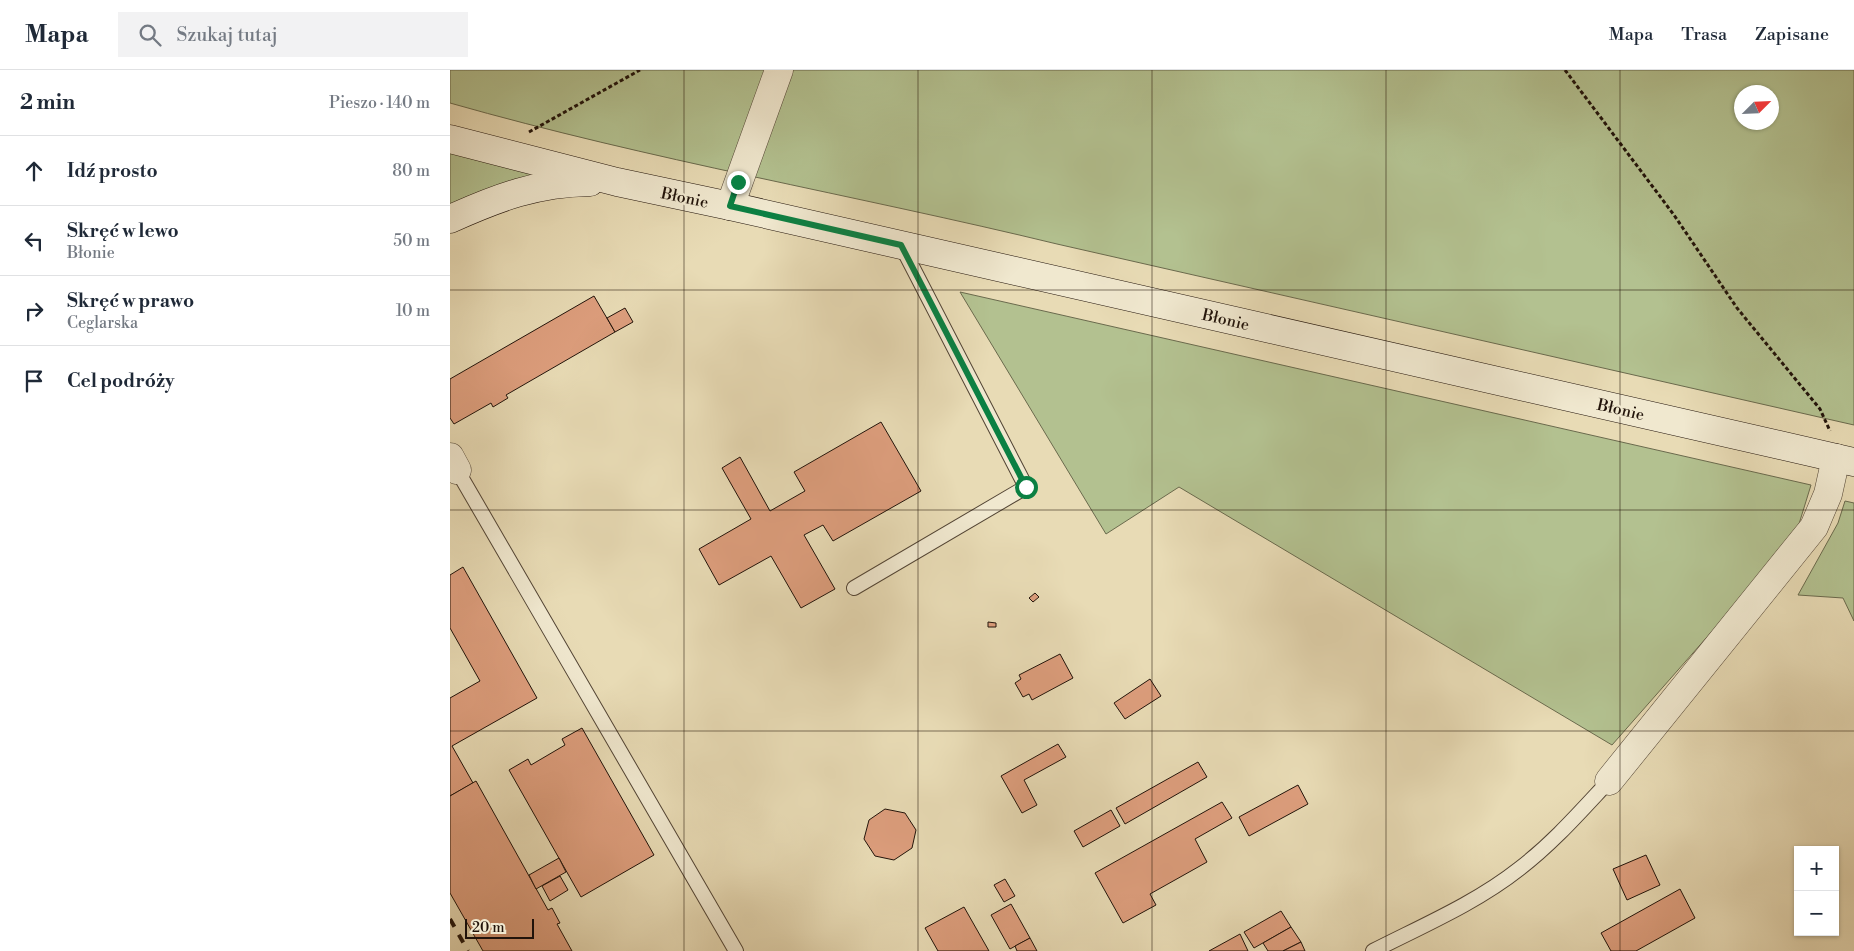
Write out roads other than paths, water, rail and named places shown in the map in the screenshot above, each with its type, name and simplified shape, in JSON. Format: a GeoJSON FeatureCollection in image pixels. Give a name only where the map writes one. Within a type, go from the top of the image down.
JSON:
{"type":"FeatureCollection","features":[{"type":"Feature","properties":{"kind":"street"},"geometry":{"type":"LineString","coordinates":[[730,206],[779,70]]}},
{"type":"Feature","properties":{"kind":"street","name":"Błonie"},"geometry":{"type":"LineString","coordinates":[[450,140],[616,182],[730,206],[1845,460]]}},
{"type":"Feature","properties":{"kind":"street","name":"Błonie"},"geometry":{"type":"LineString","coordinates":[[450,220],[495,199],[534,187],[567,182],[616,182]]}},
{"type":"Feature","properties":{"kind":"street"},"geometry":{"type":"LineString","coordinates":[[1609,781],[1814,527],[1845,460]]}},
{"type":"Feature","properties":{"kind":"lane"},"geometry":{"type":"LineString","coordinates":[[854,588],[1026,487],[901,245]]}},
{"type":"Feature","properties":{"kind":"lane"},"geometry":{"type":"LineString","coordinates":[[452,467],[736,951]]}},
{"type":"Feature","properties":{"kind":"lane"},"geometry":{"type":"LineString","coordinates":[[1373,951],[1456,909],[1518,871],[1565,829],[1609,781]]}},
{"type":"Feature","properties":{"kind":"railway"},"geometry":{"type":"LineString","coordinates":[[450,919],[468,951]]}}]}
